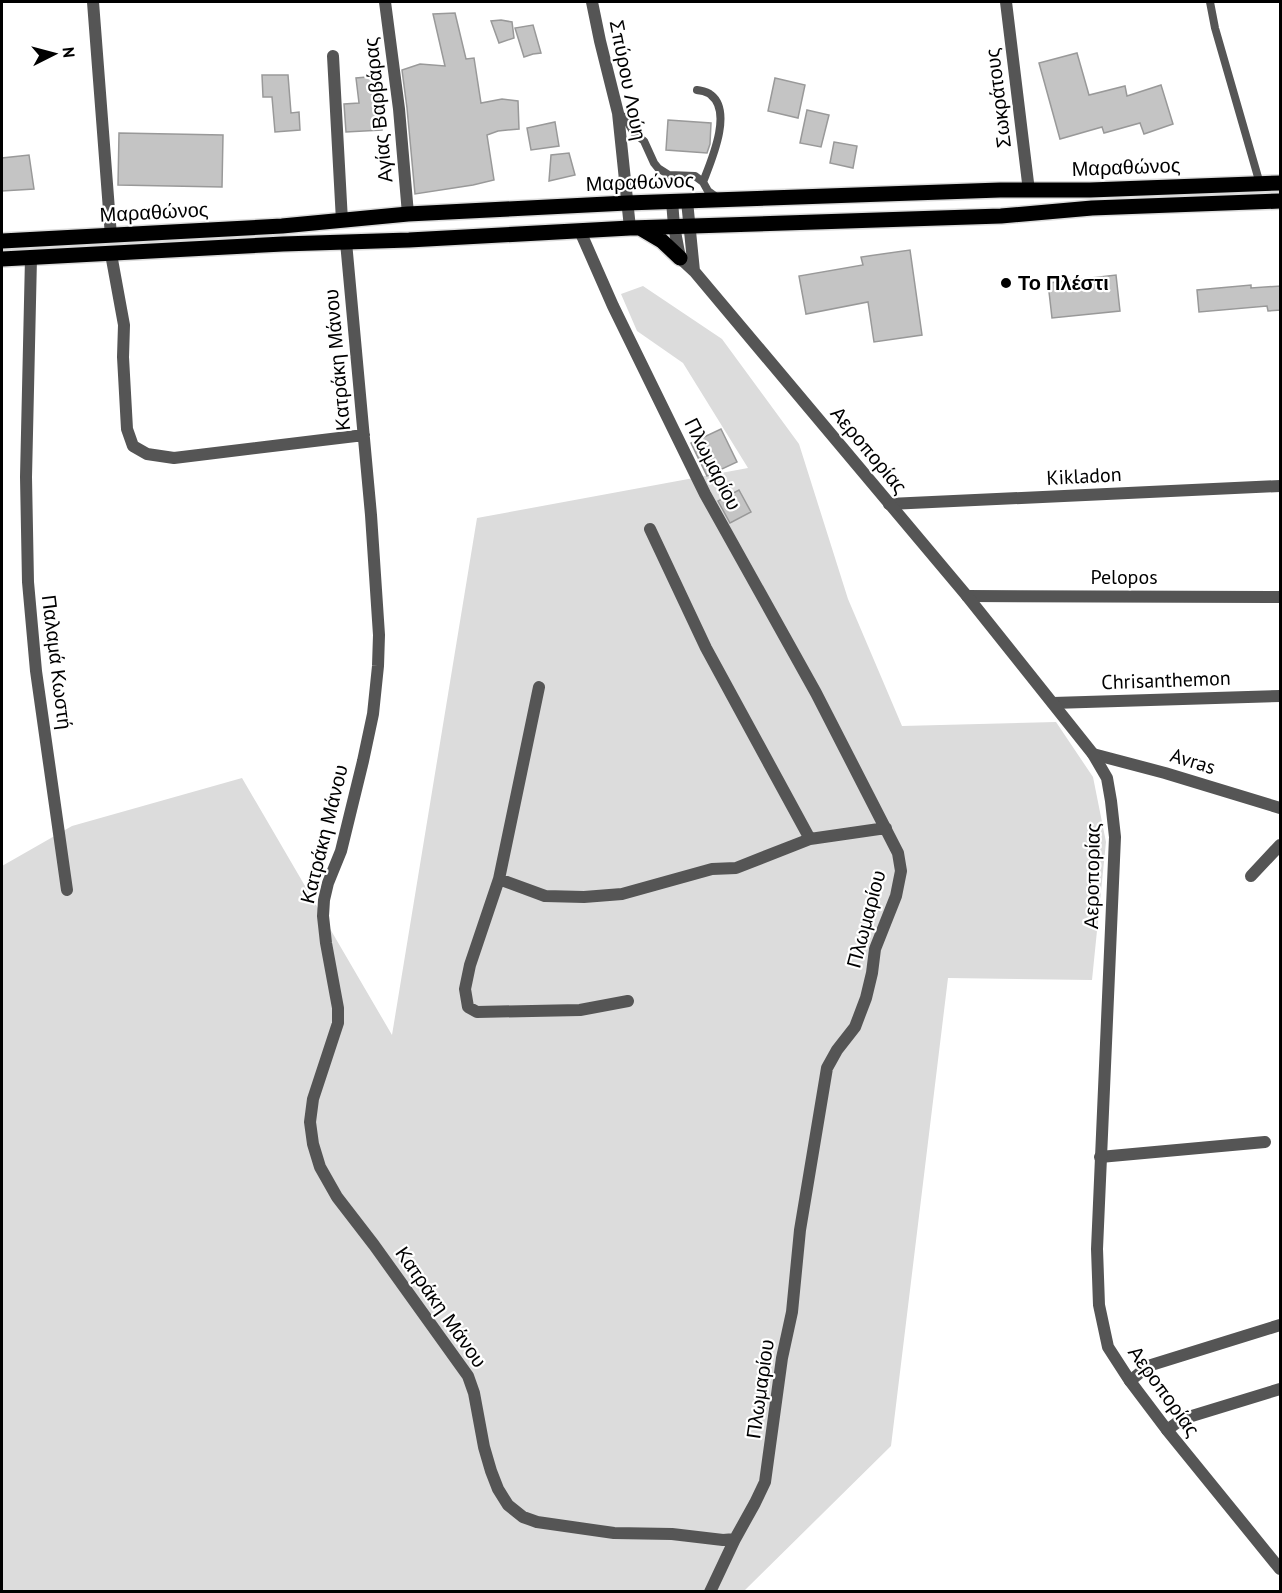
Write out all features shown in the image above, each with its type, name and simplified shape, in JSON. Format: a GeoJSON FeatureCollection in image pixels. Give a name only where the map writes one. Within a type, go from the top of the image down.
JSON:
{"type":"FeatureCollection","features":[{"type":"Feature","properties":{"kind":"main road","name":"Μαραθώνος"},"geometry":{"type":"LineString","coordinates":[[2,241],[282,226],[408,214],[627,203],[1281,183]]}},
{"type":"Feature","properties":{"kind":"main road","name":"Μαραθώνος"},"geometry":{"type":"LineString","coordinates":[[2,259],[681,226],[1001,216],[1092,208],[1281,201]]}},
{"type":"Feature","properties":{"kind":"main road"},"geometry":{"type":"LineString","coordinates":[[635,228],[662,241],[680,258]]}},
{"type":"Feature","properties":{"kind":"street"},"geometry":{"type":"LineString","coordinates":[[93,2],[111,236]]}},
{"type":"Feature","properties":{"kind":"street","name":"Αγίας Βαρβάρας"},"geometry":{"type":"LineString","coordinates":[[385,2],[399,109],[408,214]]}},
{"type":"Feature","properties":{"kind":"street","name":"Σπύρου Λούη"},"geometry":{"type":"LineString","coordinates":[[592,2],[618,113],[627,203],[635,228]]}},
{"type":"Feature","properties":{"kind":"street","name":"Σωκράτους"},"geometry":{"type":"LineString","coordinates":[[1006,2],[1029,190]]}},
{"type":"Feature","properties":{"kind":"street"},"geometry":{"type":"LineString","coordinates":[[333,56],[342,221]]}},
{"type":"Feature","properties":{"kind":"street"},"geometry":{"type":"LineString","coordinates":[[679,201],[680,258]]}},
{"type":"Feature","properties":{"kind":"street"},"geometry":{"type":"LineString","coordinates":[[681,226],[694,271]]}},
{"type":"Feature","properties":{"kind":"street","name":"Πλωμαρίου"},"geometry":{"type":"LineString","coordinates":[[580,231],[613,306],[705,494],[816,693],[898,853],[901,871],[896,896],[875,949],[866,998],[855,1027],[837,1050],[827,1068],[800,1230],[792,1312],[782,1358],[765,1482],[710,1592]]}},
{"type":"Feature","properties":{"kind":"street","name":"Κατράκη Μάνου"},"geometry":{"type":"LineString","coordinates":[[346,242],[377,599],[378,666],[373,714],[361,772],[341,851],[324,900],[325,934],[338,1008],[338,1023],[313,1099],[310,1122],[314,1144],[321,1167],[337,1197],[468,1376],[474,1393],[491,1471],[508,1505],[523,1517],[537,1522],[614,1533],[672,1534],[723,1540],[735,1539]]}},
{"type":"Feature","properties":{"kind":"street"},"geometry":{"type":"LineString","coordinates":[[111,254],[124,325],[123,357],[128,429],[133,446],[147,454],[174,458],[364,435]]}},
{"type":"Feature","properties":{"kind":"street","name":"Παλαμά Κωστή"},"geometry":{"type":"LineString","coordinates":[[31,258],[26,477],[27,582],[36,670],[67,890]]}},
{"type":"Feature","properties":{"kind":"street","name":"Αεροπορίας"},"geometry":{"type":"LineString","coordinates":[[680,258],[694,271],[968,596],[1094,754],[1107,778],[1115,837],[1097,1249],[1099,1305],[1108,1347],[1167,1430],[1281,1569]]}},
{"type":"Feature","properties":{"kind":"street","name":"Kikladon"},"geometry":{"type":"LineString","coordinates":[[889,504],[1281,486]]}},
{"type":"Feature","properties":{"kind":"street"},"geometry":{"type":"LineString","coordinates":[[650,529],[706,648],[810,839]]}},
{"type":"Feature","properties":{"kind":"street","name":"Pelopos"},"geometry":{"type":"LineString","coordinates":[[968,596],[1281,597]]}},
{"type":"Feature","properties":{"kind":"street"},"geometry":{"type":"LineString","coordinates":[[539,687],[499,879],[470,965],[465,989],[468,1007],[477,1012],[580,1010],[628,1001]]}},
{"type":"Feature","properties":{"kind":"street","name":"Chrisanthemon"},"geometry":{"type":"LineString","coordinates":[[1053,703],[1281,696]]}},
{"type":"Feature","properties":{"kind":"street","name":"Avras"},"geometry":{"type":"LineString","coordinates":[[1094,754],[1281,808]]}},
{"type":"Feature","properties":{"kind":"street"},"geometry":{"type":"LineString","coordinates":[[499,879],[545,896],[584,897],[622,894],[712,869],[736,868],[810,839],[886,828]]}},
{"type":"Feature","properties":{"kind":"street"},"geometry":{"type":"LineString","coordinates":[[1251,876],[1281,845]]}},
{"type":"Feature","properties":{"kind":"street"},"geometry":{"type":"LineString","coordinates":[[1100,1157],[1265,1142]]}},
{"type":"Feature","properties":{"kind":"street"},"geometry":{"type":"LineString","coordinates":[[1130,1381],[1148,1366],[1281,1325]]}},
{"type":"Feature","properties":{"kind":"street"},"geometry":{"type":"LineString","coordinates":[[1167,1430],[1182,1419],[1281,1389]]}},
{"type":"Feature","properties":{"kind":"lane"},"geometry":{"type":"LineString","coordinates":[[1210,2],[1215,28],[1260,184]]}},
{"type":"Feature","properties":{"kind":"lane"},"geometry":{"type":"LineString","coordinates":[[697,90],[707,92],[712,96],[718,104],[720,113],[714,154],[703,182]]}},
{"type":"Feature","properties":{"kind":"lane"},"geometry":{"type":"LineString","coordinates":[[618,113],[625,118],[634,133],[644,141],[658,168],[669,175],[695,176],[703,182],[708,191],[720,199]]}},
{"type":"Feature","properties":{"kind":"shaded area"},"geometry":{"type":"Polygon","coordinates":[[[643,286],[722,339],[799,444],[848,599],[902,726],[1056,722],[1093,777],[1106,842],[1092,980],[948,978],[891,1446],[743,1592],[2,1591],[2,866],[72,826],[242,778],[392,1035],[477,518],[748,468],[683,363],[637,331],[621,294],[643,286]]]}},
{"type":"Feature","properties":{"kind":"building"},"geometry":{"type":"Polygon","coordinates":[[[455,13],[466,59],[474,58],[481,103],[502,99],[518,101],[519,129],[498,131],[487,135],[494,180],[415,194],[402,70],[420,64],[445,66],[433,14],[455,13]]]}},
{"type":"Feature","properties":{"kind":"building"},"geometry":{"type":"Polygon","coordinates":[[[491,21],[512,22],[514,38],[499,43],[491,21]]]}},
{"type":"Feature","properties":{"kind":"building"},"geometry":{"type":"Polygon","coordinates":[[[533,25],[541,53],[524,57],[515,28],[533,25]]]}},
{"type":"Feature","properties":{"kind":"building"},"geometry":{"type":"Polygon","coordinates":[[[1077,53],[1089,95],[1125,86],[1127,96],[1161,85],[1173,124],[1144,134],[1140,123],[1104,133],[1102,127],[1060,139],[1039,63],[1077,53]]]}},
{"type":"Feature","properties":{"kind":"building"},"geometry":{"type":"Polygon","coordinates":[[[262,75],[288,75],[291,113],[299,112],[300,130],[275,132],[272,97],[263,97],[262,75]]]}},
{"type":"Feature","properties":{"kind":"building"},"geometry":{"type":"Polygon","coordinates":[[[378,76],[382,130],[346,132],[344,104],[359,103],[356,78],[378,76]]]}},
{"type":"Feature","properties":{"kind":"building"},"geometry":{"type":"Polygon","coordinates":[[[775,78],[805,85],[798,118],[768,111],[775,78]]]}},
{"type":"Feature","properties":{"kind":"building"},"geometry":{"type":"Polygon","coordinates":[[[807,110],[829,115],[821,147],[800,143],[807,110]]]}},
{"type":"Feature","properties":{"kind":"building"},"geometry":{"type":"Polygon","coordinates":[[[668,120],[711,123],[707,153],[666,150],[668,120]]]}},
{"type":"Feature","properties":{"kind":"building"},"geometry":{"type":"Polygon","coordinates":[[[555,122],[559,146],[531,150],[527,128],[555,122]]]}},
{"type":"Feature","properties":{"kind":"building"},"geometry":{"type":"Polygon","coordinates":[[[119,133],[223,135],[222,187],[118,185],[119,133]]]}},
{"type":"Feature","properties":{"kind":"building"},"geometry":{"type":"Polygon","coordinates":[[[834,142],[857,146],[853,168],[830,163],[834,142]]]}},
{"type":"Feature","properties":{"kind":"building"},"geometry":{"type":"Polygon","coordinates":[[[569,153],[575,175],[549,181],[551,155],[569,153]]]}},
{"type":"Feature","properties":{"kind":"building"},"geometry":{"type":"Polygon","coordinates":[[[29,155],[34,189],[2,191],[2,158],[29,155]]]}},
{"type":"Feature","properties":{"kind":"building"},"geometry":{"type":"Polygon","coordinates":[[[910,250],[922,335],[874,342],[868,302],[806,314],[799,276],[863,265],[861,257],[910,250]]]}},
{"type":"Feature","properties":{"kind":"building"},"geometry":{"type":"Polygon","coordinates":[[[1116,275],[1120,311],[1052,318],[1048,283],[1116,275]]]}},
{"type":"Feature","properties":{"kind":"building"},"geometry":{"type":"Polygon","coordinates":[[[1251,285],[1251,288],[1281,286],[1281,310],[1268,311],[1267,306],[1199,312],[1197,290],[1251,285]]]}},
{"type":"Feature","properties":{"kind":"building"},"geometry":{"type":"Polygon","coordinates":[[[721,429],[737,462],[707,476],[691,443],[721,429]]]}},
{"type":"Feature","properties":{"kind":"building"},"geometry":{"type":"Polygon","coordinates":[[[739,490],[751,512],[730,523],[718,501],[739,490]]]}},
{"type":"Feature","properties":{"kind":"place","name":"Το Πλέστι"},"geometry":{"type":"Point","coordinates":[1006,283]}}]}
